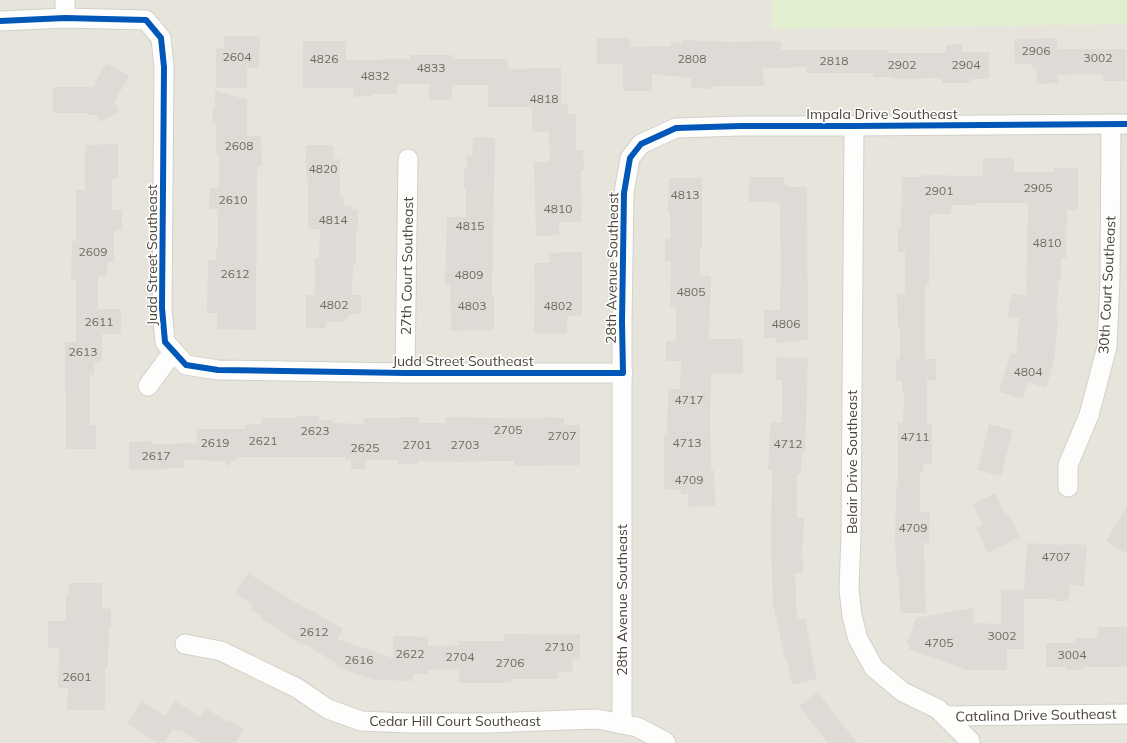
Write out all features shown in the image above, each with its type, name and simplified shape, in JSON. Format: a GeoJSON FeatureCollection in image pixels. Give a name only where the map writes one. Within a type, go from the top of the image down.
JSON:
{"type":"FeatureCollection","features":[{"type":"Feature","properties":{"kind":"street","name":"Judd Street Southeast"},"geometry":{"type":"LineString","coordinates":[[0,21],[65,9],[146,20],[161,38],[164,67],[162,308],[165,342],[186,365],[218,370],[405,373],[623,373]]}},
{"type":"Feature","properties":{"kind":"street","name":"Impala Drive Southeast"},"geometry":{"type":"LineString","coordinates":[[641,144],[676,128],[741,126],[1119,124]]}},
{"type":"Feature","properties":{"kind":"street","name":"30th Court Southeast"},"geometry":{"type":"LineString","coordinates":[[1068,487],[1068,465],[1089,415],[1107,347],[1119,124]]}},
{"type":"Feature","properties":{"kind":"street","name":"Belair Drive Southeast"},"geometry":{"type":"LineString","coordinates":[[854,126],[850,589],[852,616],[858,639],[874,668],[903,692],[938,709],[970,741],[970,743]]}},
{"type":"Feature","properties":{"kind":"street","name":"28th Avenue Southeast"},"geometry":{"type":"LineString","coordinates":[[622,724],[622,322],[624,193],[630,158],[641,144]]}},
{"type":"Feature","properties":{"kind":"street","name":"27th Court Southeast"},"geometry":{"type":"LineString","coordinates":[[405,373],[408,159]]}},
{"type":"Feature","properties":{"kind":"street"},"geometry":{"type":"LineString","coordinates":[[148,386],[173,352]]}},
{"type":"Feature","properties":{"kind":"street","name":"Cedar Hill Court Southeast"},"geometry":{"type":"LineString","coordinates":[[185,644],[221,651],[297,688],[328,709],[361,721],[416,723],[597,719],[622,724]]}},
{"type":"Feature","properties":{"kind":"street","name":"Catalina Drive Southeast"},"geometry":{"type":"LineString","coordinates":[[945,716],[1127,714]]}},
{"type":"Feature","properties":{"kind":"street"},"geometry":{"type":"LineString","coordinates":[[622,724],[637,727],[666,743]]}},
{"type":"Feature","properties":{"kind":"shaded area"},"geometry":{"type":"Polygon","coordinates":[[[0,0],[771,0],[771,29],[1127,24],[1127,743],[0,743],[0,0]]]}},
{"type":"Feature","properties":{"kind":"green space"},"geometry":{"type":"Polygon","coordinates":[[[771,0],[1127,0],[1127,24],[771,29],[771,0]]]}},
{"type":"Feature","properties":{"kind":"building"},"geometry":{"type":"Polygon","coordinates":[[[224,36],[260,36],[259,68],[247,68],[247,88],[216,88],[216,48],[224,48],[224,36]]]}},
{"type":"Feature","properties":{"kind":"building"},"geometry":{"type":"Polygon","coordinates":[[[597,38],[630,38],[630,47],[671,46],[671,42],[681,43],[682,40],[730,42],[781,41],[781,50],[888,50],[888,53],[946,53],[946,45],[962,44],[962,52],[989,52],[989,79],[972,79],[969,83],[942,83],[942,78],[894,79],[894,77],[873,77],[873,73],[806,73],[806,67],[763,68],[764,86],[713,86],[713,89],[691,88],[691,78],[652,74],[652,91],[623,91],[623,64],[597,64],[597,38]]]}},
{"type":"Feature","properties":{"kind":"building"},"geometry":{"type":"Polygon","coordinates":[[[1057,38],[1057,49],[1126,49],[1126,81],[1103,81],[1103,74],[1058,75],[1059,83],[1037,84],[1036,68],[1032,69],[1031,64],[1015,64],[1014,39],[1057,38]]]}},
{"type":"Feature","properties":{"kind":"building"},"geometry":{"type":"Polygon","coordinates":[[[303,41],[346,41],[346,60],[410,59],[410,55],[452,55],[452,59],[508,59],[508,69],[561,68],[561,104],[568,104],[568,114],[576,114],[576,150],[583,150],[584,170],[581,170],[582,222],[559,222],[559,235],[536,236],[534,162],[550,162],[549,131],[532,132],[532,107],[488,107],[488,85],[452,85],[452,100],[429,100],[429,84],[397,84],[397,94],[371,94],[371,96],[354,97],[353,88],[303,88],[303,41]]]}},
{"type":"Feature","properties":{"kind":"building"},"geometry":{"type":"Polygon","coordinates":[[[106,63],[129,76],[114,102],[119,111],[100,122],[96,115],[88,115],[88,113],[53,113],[53,87],[93,87],[106,63]]]}},
{"type":"Feature","properties":{"kind":"building"},"geometry":{"type":"Polygon","coordinates":[[[215,90],[247,100],[247,136],[261,136],[262,166],[257,166],[256,330],[217,329],[217,313],[207,313],[208,260],[216,260],[216,248],[218,248],[218,209],[209,209],[210,188],[219,188],[219,155],[216,155],[216,124],[212,124],[213,106],[215,106],[215,90]]]}},
{"type":"Feature","properties":{"kind":"building"},"geometry":{"type":"Polygon","coordinates":[[[473,137],[495,138],[492,296],[494,296],[494,330],[451,331],[450,285],[445,285],[447,217],[466,217],[466,188],[464,188],[464,169],[467,169],[467,155],[472,156],[473,137]]]}},
{"type":"Feature","properties":{"kind":"building"},"geometry":{"type":"Polygon","coordinates":[[[118,144],[118,178],[112,179],[112,210],[122,210],[122,230],[114,230],[114,262],[107,262],[107,276],[98,275],[98,309],[121,309],[121,334],[102,334],[102,362],[94,362],[94,375],[90,375],[90,425],[96,425],[96,449],[66,449],[65,342],[76,342],[76,280],[71,280],[72,241],[76,241],[76,190],[85,190],[85,145],[118,144]]]}},
{"type":"Feature","properties":{"kind":"building"},"geometry":{"type":"Polygon","coordinates":[[[306,145],[333,145],[333,159],[340,159],[340,195],[344,197],[344,205],[351,205],[351,210],[358,210],[358,230],[356,230],[356,264],[353,264],[352,295],[361,295],[361,314],[351,314],[343,322],[326,322],[326,328],[306,328],[306,295],[315,295],[315,258],[319,258],[320,229],[308,229],[308,178],[306,178],[306,145]]]}},
{"type":"Feature","properties":{"kind":"building"},"geometry":{"type":"Polygon","coordinates":[[[983,158],[1014,158],[1014,172],[1054,172],[1054,168],[1078,168],[1078,210],[1067,210],[1066,258],[1061,258],[1061,279],[1059,279],[1056,315],[1058,315],[1058,320],[1054,361],[1046,388],[1028,382],[1023,399],[999,392],[1011,353],[1016,354],[1019,318],[1008,317],[1010,300],[1012,300],[1012,294],[1026,295],[1028,203],[975,203],[975,205],[952,205],[951,214],[930,214],[929,284],[925,284],[925,359],[936,359],[936,381],[927,380],[927,423],[932,424],[932,464],[923,464],[923,473],[920,473],[920,512],[930,512],[929,543],[924,543],[926,613],[900,613],[899,576],[897,576],[895,543],[896,487],[898,487],[898,423],[903,423],[904,393],[902,393],[902,381],[896,381],[896,359],[900,359],[900,329],[898,329],[897,293],[905,293],[905,252],[898,252],[898,228],[901,228],[902,177],[923,177],[923,175],[983,176],[983,158]]]}},
{"type":"Feature","properties":{"kind":"building"},"geometry":{"type":"Polygon","coordinates":[[[749,177],[784,177],[784,185],[789,185],[789,187],[807,187],[808,340],[776,343],[776,338],[764,338],[764,310],[780,310],[780,203],[749,202],[749,177]]]}},
{"type":"Feature","properties":{"kind":"building"},"geometry":{"type":"Polygon","coordinates":[[[669,178],[702,178],[702,248],[700,248],[700,276],[711,276],[709,339],[743,339],[743,374],[711,373],[711,470],[714,470],[715,506],[688,507],[688,494],[681,495],[681,490],[664,489],[664,435],[667,435],[668,389],[680,389],[681,361],[666,361],[666,341],[676,341],[676,307],[670,307],[671,261],[665,261],[665,239],[670,239],[670,212],[668,212],[669,178]]]}},
{"type":"Feature","properties":{"kind":"building"},"geometry":{"type":"Polygon","coordinates":[[[582,252],[582,315],[567,317],[567,334],[534,333],[534,263],[550,263],[549,253],[582,252]]]}},
{"type":"Feature","properties":{"kind":"building"},"geometry":{"type":"Polygon","coordinates":[[[776,357],[808,358],[805,452],[802,452],[801,474],[797,474],[797,518],[804,518],[802,542],[803,573],[795,573],[797,620],[805,618],[817,679],[792,685],[773,604],[771,548],[772,470],[768,470],[770,427],[771,422],[782,423],[782,380],[776,380],[776,357]]]}},
{"type":"Feature","properties":{"kind":"building"},"geometry":{"type":"Polygon","coordinates":[[[296,416],[319,416],[319,420],[333,420],[333,423],[363,424],[364,418],[419,417],[419,423],[446,423],[446,417],[564,418],[564,425],[580,425],[580,465],[514,466],[514,461],[418,461],[418,464],[398,464],[398,460],[365,460],[365,469],[351,469],[351,460],[345,459],[345,457],[238,457],[226,467],[225,461],[183,460],[184,468],[129,470],[129,442],[152,441],[152,444],[197,443],[197,429],[245,429],[245,425],[248,424],[262,424],[262,418],[296,418],[296,416]]]}},
{"type":"Feature","properties":{"kind":"building"},"geometry":{"type":"Polygon","coordinates":[[[989,424],[1013,430],[1001,476],[977,470],[989,424]]]}},
{"type":"Feature","properties":{"kind":"building"},"geometry":{"type":"Polygon","coordinates":[[[995,493],[1005,514],[1008,513],[1020,537],[988,553],[976,528],[983,525],[973,504],[995,493]]]}},
{"type":"Feature","properties":{"kind":"building"},"geometry":{"type":"Polygon","coordinates":[[[1127,507],[1127,554],[1106,541],[1127,507]]]}},
{"type":"Feature","properties":{"kind":"building"},"geometry":{"type":"Polygon","coordinates":[[[1027,543],[1068,545],[1068,543],[1087,545],[1084,586],[1069,584],[1070,597],[1068,597],[1068,601],[1053,601],[1053,599],[1024,599],[1024,649],[1007,649],[1007,670],[967,670],[908,649],[910,646],[906,645],[916,618],[973,608],[974,623],[1001,624],[1001,589],[1024,590],[1027,543]]]}},
{"type":"Feature","properties":{"kind":"building"},"geometry":{"type":"Polygon","coordinates":[[[248,573],[306,609],[307,608],[343,629],[337,639],[393,658],[393,636],[428,637],[428,646],[458,645],[458,641],[504,641],[504,634],[580,634],[580,659],[572,659],[573,671],[558,672],[558,679],[511,679],[511,683],[459,683],[459,669],[428,670],[428,674],[413,674],[413,681],[374,680],[336,667],[337,664],[303,643],[302,645],[260,618],[262,616],[250,609],[253,605],[235,593],[248,573]]]}},
{"type":"Feature","properties":{"kind":"building"},"geometry":{"type":"Polygon","coordinates":[[[69,583],[102,583],[102,608],[111,609],[108,668],[105,668],[105,710],[67,710],[68,688],[58,688],[59,647],[48,648],[48,621],[66,621],[66,594],[69,594],[69,583]]]}},
{"type":"Feature","properties":{"kind":"building"},"geometry":{"type":"Polygon","coordinates":[[[1098,627],[1127,627],[1127,667],[1083,667],[1083,670],[1066,670],[1066,667],[1046,667],[1046,643],[1075,643],[1075,638],[1097,638],[1098,627]]]}},
{"type":"Feature","properties":{"kind":"building"},"geometry":{"type":"Polygon","coordinates":[[[818,692],[857,743],[828,743],[799,706],[818,692]]]}},
{"type":"Feature","properties":{"kind":"building"},"geometry":{"type":"Polygon","coordinates":[[[142,701],[165,716],[175,701],[200,717],[206,708],[227,722],[228,719],[244,729],[235,743],[200,743],[180,730],[179,732],[173,729],[164,743],[158,743],[127,723],[142,701]]]}},
{"type":"Feature","properties":{"kind":"cycle path"},"geometry":{"type":"LineString","coordinates":[[0,21],[65,18],[146,20],[161,38],[164,67],[162,308],[165,342],[186,365],[218,370],[405,373],[623,373],[622,322],[624,193],[630,158],[641,144],[676,128],[741,126],[1127,124]]}}]}
